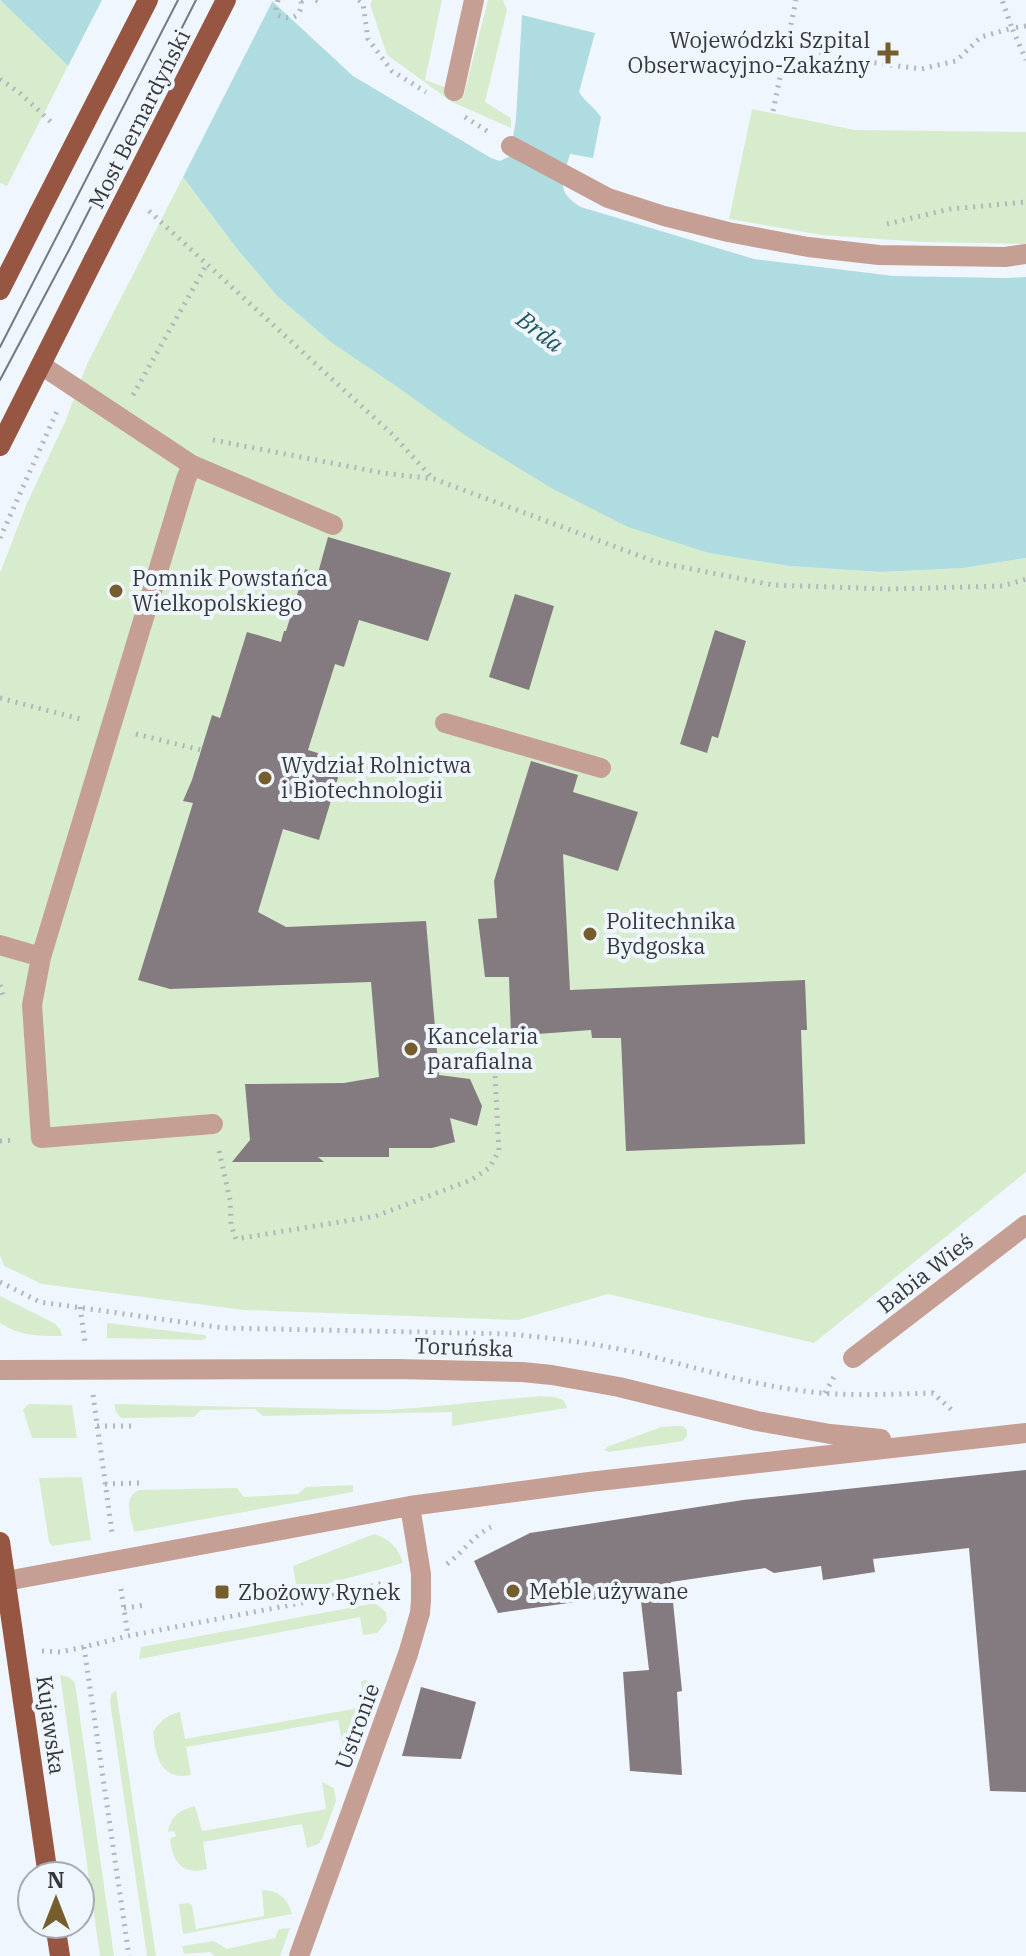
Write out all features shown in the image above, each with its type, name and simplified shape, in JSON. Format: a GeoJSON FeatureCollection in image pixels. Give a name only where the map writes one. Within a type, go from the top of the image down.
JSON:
{"type":"FeatureCollection","features":[{"type":"Feature","properties":{"kind":"main road","name":"Most Bernardyński"},"geometry":{"type":"LineString","coordinates":[[0,290],[148,0]]}},
{"type":"Feature","properties":{"kind":"main road","name":"Most Bernardyński"},"geometry":{"type":"LineString","coordinates":[[0,446],[226,0]]}},
{"type":"Feature","properties":{"kind":"main road","name":"Kujawska"},"geometry":{"type":"LineString","coordinates":[[0,1542],[3,1582],[46,1860]]}},
{"type":"Feature","properties":{"kind":"street"},"geometry":{"type":"LineString","coordinates":[[454,91],[474,0]]}},
{"type":"Feature","properties":{"kind":"street"},"geometry":{"type":"LineString","coordinates":[[511,146],[608,198],[728,232],[808,247],[879,255],[1005,257],[1026,254]]}},
{"type":"Feature","properties":{"kind":"street"},"geometry":{"type":"LineString","coordinates":[[41,365],[192,465],[333,525]]}},
{"type":"Feature","properties":{"kind":"street"},"geometry":{"type":"LineString","coordinates":[[192,465],[41,957],[32,1005],[41,1138],[213,1124]]}},
{"type":"Feature","properties":{"kind":"street"},"geometry":{"type":"LineString","coordinates":[[445,723],[601,768]]}},
{"type":"Feature","properties":{"kind":"street"},"geometry":{"type":"LineString","coordinates":[[0,945],[41,957]]}},
{"type":"Feature","properties":{"kind":"street","name":"Babia Wieś"},"geometry":{"type":"LineString","coordinates":[[853,1358],[1026,1225]]}},
{"type":"Feature","properties":{"kind":"street","name":"Toruńska"},"geometry":{"type":"LineString","coordinates":[[0,1370],[397,1369],[522,1372],[619,1387],[830,1434],[921,1443]]}},
{"type":"Feature","properties":{"kind":"street","name":"Toruńska"},"geometry":{"type":"LineString","coordinates":[[3,1582],[410,1506],[589,1482],[1026,1433]]}},
{"type":"Feature","properties":{"kind":"street","name":"Ustronie"},"geometry":{"type":"LineString","coordinates":[[299,1956],[420,1613],[421,1574],[410,1506]]}},
{"type":"Feature","properties":{"kind":"path"},"geometry":{"type":"LineString","coordinates":[[278,0],[278,15],[287,19],[300,13],[302,0]]}},
{"type":"Feature","properties":{"kind":"path"},"geometry":{"type":"LineString","coordinates":[[773,111],[796,0]]}},
{"type":"Feature","properties":{"kind":"path"},"geometry":{"type":"LineString","coordinates":[[1002,0],[1026,60]]}},
{"type":"Feature","properties":{"kind":"path"},"geometry":{"type":"LineString","coordinates":[[363,1],[368,39],[392,71],[432,96]]}},
{"type":"Feature","properties":{"kind":"path"},"geometry":{"type":"LineString","coordinates":[[789,43],[839,58],[921,69],[956,61],[981,37],[1026,26]]}},
{"type":"Feature","properties":{"kind":"path"},"geometry":{"type":"LineString","coordinates":[[0,79],[56,127]]}},
{"type":"Feature","properties":{"kind":"path"},"geometry":{"type":"LineString","coordinates":[[458,112],[511,146]]}},
{"type":"Feature","properties":{"kind":"path"},"geometry":{"type":"LineString","coordinates":[[139,202],[393,435],[434,479]]}},
{"type":"Feature","properties":{"kind":"path"},"geometry":{"type":"LineString","coordinates":[[129,403],[207,264]]}},
{"type":"Feature","properties":{"kind":"path"},"geometry":{"type":"LineString","coordinates":[[202,438],[383,473],[434,479],[656,562],[773,585],[889,589],[1003,586],[1026,579]]}},
{"type":"Feature","properties":{"kind":"path"},"geometry":{"type":"LineString","coordinates":[[213,1124],[236,1239],[376,1216],[471,1180],[489,1168],[499,1151],[495,1075]]}},
{"type":"Feature","properties":{"kind":"path"},"geometry":{"type":"LineString","coordinates":[[0,1141],[9,1140]]}},
{"type":"Feature","properties":{"kind":"path"},"geometry":{"type":"LineString","coordinates":[[0,1282],[40,1302],[245,1330],[509,1334],[555,1338],[640,1354],[785,1389],[855,1395],[933,1393]]}},
{"type":"Feature","properties":{"kind":"path"},"geometry":{"type":"LineString","coordinates":[[80,1307],[85,1341]]}},
{"type":"Feature","properties":{"kind":"path"},"geometry":{"type":"LineString","coordinates":[[93,1401],[114,1539]]}},
{"type":"Feature","properties":{"kind":"path"},"geometry":{"type":"LineString","coordinates":[[97,1426],[136,1426]]}},
{"type":"Feature","properties":{"kind":"path"},"geometry":{"type":"LineString","coordinates":[[105,1484],[139,1483]]}},
{"type":"Feature","properties":{"kind":"path"},"geometry":{"type":"LineString","coordinates":[[434,1570],[453,1560],[472,1539],[492,1526]]}},
{"type":"Feature","properties":{"kind":"path"},"geometry":{"type":"LineString","coordinates":[[60,1652],[301,1603],[392,1581]]}},
{"type":"Feature","properties":{"kind":"path"},"geometry":{"type":"LineString","coordinates":[[123,1600],[128,1636]]}},
{"type":"Feature","properties":{"kind":"path"},"geometry":{"type":"LineString","coordinates":[[124,1608],[146,1605]]}},
{"type":"Feature","properties":{"kind":"path"},"geometry":{"type":"LineString","coordinates":[[84,1647],[129,1956]]}},
{"type":"Feature","properties":{"kind":"green space"},"geometry":{"type":"Polygon","coordinates":[[[0,0],[68,66],[7,186],[0,183],[0,0]]]}},
{"type":"Feature","properties":{"kind":"green space"},"geometry":{"type":"Polygon","coordinates":[[[372,0],[442,0],[425,80],[464,94],[488,0],[503,0],[507,10],[485,102],[511,118],[511,128],[452,102],[387,55],[370,4],[372,0]]]}},
{"type":"Feature","properties":{"kind":"green space"},"geometry":{"type":"Polygon","coordinates":[[[752,109],[855,130],[1026,132],[1026,244],[922,242],[822,235],[729,219],[752,109]]]}},
{"type":"Feature","properties":{"kind":"green space"},"geometry":{"type":"Polygon","coordinates":[[[183,177],[278,297],[332,343],[396,386],[709,553],[789,566],[881,572],[963,568],[1026,558],[1026,1172],[814,1343],[608,1294],[518,1320],[244,1310],[42,1284],[4,1266],[0,1255],[0,573],[87,364],[183,177]]]}},
{"type":"Feature","properties":{"kind":"green space"},"geometry":{"type":"Polygon","coordinates":[[[0,1296],[54,1323],[62,1336],[22,1333],[0,1323],[0,1296]]]}},
{"type":"Feature","properties":{"kind":"green space"},"geometry":{"type":"Polygon","coordinates":[[[107,1323],[205,1335],[207,1338],[107,1338],[107,1323]]]}},
{"type":"Feature","properties":{"kind":"green space"},"geometry":{"type":"Polygon","coordinates":[[[542,1396],[561,1399],[567,1408],[452,1426],[452,1412],[263,1416],[255,1409],[201,1410],[194,1417],[121,1418],[114,1404],[386,1410],[542,1396]]]}},
{"type":"Feature","properties":{"kind":"green space"},"geometry":{"type":"Polygon","coordinates":[[[30,1404],[72,1405],[77,1438],[32,1438],[23,1410],[30,1404]]]}},
{"type":"Feature","properties":{"kind":"green space"},"geometry":{"type":"Polygon","coordinates":[[[683,1426],[687,1435],[683,1441],[609,1452],[604,1450],[661,1427],[683,1426]]]}},
{"type":"Feature","properties":{"kind":"green space"},"geometry":{"type":"Polygon","coordinates":[[[82,1477],[91,1540],[52,1546],[39,1478],[82,1477]]]}},
{"type":"Feature","properties":{"kind":"green space"},"geometry":{"type":"Polygon","coordinates":[[[353,1485],[353,1492],[134,1532],[129,1508],[131,1498],[139,1490],[237,1488],[244,1497],[298,1494],[306,1487],[353,1485]]]}},
{"type":"Feature","properties":{"kind":"green space"},"geometry":{"type":"Polygon","coordinates":[[[374,1534],[393,1544],[403,1563],[297,1592],[293,1566],[374,1534]]]}},
{"type":"Feature","properties":{"kind":"green space"},"geometry":{"type":"Polygon","coordinates":[[[375,1603],[386,1612],[387,1621],[377,1633],[363,1635],[360,1617],[139,1659],[141,1647],[375,1603]]]}},
{"type":"Feature","properties":{"kind":"green space"},"geometry":{"type":"Polygon","coordinates":[[[60,1675],[69,1677],[75,1683],[114,1956],[100,1956],[96,1928],[96,1860],[86,1860],[60,1675]]]}},
{"type":"Feature","properties":{"kind":"green space"},"geometry":{"type":"Polygon","coordinates":[[[367,1680],[374,1690],[373,1705],[363,1729],[349,1746],[343,1746],[338,1720],[186,1747],[191,1775],[173,1774],[166,1770],[158,1757],[153,1731],[175,1713],[180,1712],[185,1739],[364,1707],[361,1681],[367,1680]]]}},
{"type":"Feature","properties":{"kind":"green space"},"geometry":{"type":"Polygon","coordinates":[[[116,1690],[156,1956],[147,1956],[110,1701],[116,1690]]]}},
{"type":"Feature","properties":{"kind":"green space"},"geometry":{"type":"Polygon","coordinates":[[[322,1782],[334,1788],[336,1801],[318,1844],[307,1848],[302,1824],[203,1842],[207,1869],[191,1870],[176,1860],[170,1838],[176,1836],[174,1831],[168,1832],[171,1821],[181,1812],[195,1806],[202,1831],[326,1809],[322,1782]]]}},
{"type":"Feature","properties":{"kind":"green space"},"geometry":{"type":"Polygon","coordinates":[[[262,1890],[282,1896],[292,1914],[183,1934],[179,1904],[192,1905],[196,1929],[264,1916],[262,1890]]]}},
{"type":"Feature","properties":{"kind":"green space"},"geometry":{"type":"Polygon","coordinates":[[[290,1928],[280,1956],[214,1956],[210,1952],[184,1954],[182,1946],[214,1941],[227,1949],[275,1938],[279,1929],[290,1928]]]}},
{"type":"Feature","properties":{"kind":"water","name":"Brda"},"geometry":{"type":"Polygon","coordinates":[[[0,0],[271,0],[353,76],[500,161],[510,156],[516,119],[522,15],[595,33],[579,92],[601,117],[593,158],[570,154],[563,178],[567,196],[581,207],[754,259],[894,276],[1026,277],[1026,558],[963,568],[881,572],[789,566],[709,553],[628,527],[553,489],[466,436],[332,343],[278,297],[183,177],[0,0]]]}},
{"type":"Feature","properties":{"kind":"pier"},"geometry":{"type":"Polygon","coordinates":[[[102,0],[273,0],[181,181],[66,70],[102,0]]]}},
{"type":"Feature","properties":{"kind":"building"},"geometry":{"type":"Polygon","coordinates":[[[328,537],[451,573],[428,641],[359,620],[344,667],[335,664],[308,750],[343,761],[319,840],[283,829],[258,912],[286,927],[426,921],[439,1075],[470,1079],[482,1106],[477,1126],[450,1118],[455,1142],[432,1148],[389,1148],[389,1157],[318,1157],[324,1162],[232,1162],[250,1140],[245,1084],[344,1083],[379,1077],[371,982],[170,989],[138,980],[193,803],[183,801],[212,715],[220,718],[247,632],[281,642],[305,569],[318,573],[328,537]]]}},
{"type":"Feature","properties":{"kind":"building"},"geometry":{"type":"Polygon","coordinates":[[[515,594],[554,606],[529,690],[489,677],[515,594]]]}},
{"type":"Feature","properties":{"kind":"building"},"geometry":{"type":"Polygon","coordinates":[[[715,630],[746,641],[718,738],[712,736],[707,753],[680,744],[715,630]]]}},
{"type":"Feature","properties":{"kind":"building"},"geometry":{"type":"Polygon","coordinates":[[[531,761],[578,775],[573,792],[638,812],[618,871],[563,854],[570,990],[805,980],[807,1030],[801,1030],[805,1144],[626,1151],[621,1038],[592,1038],[591,1030],[511,1036],[509,977],[485,977],[478,919],[497,918],[494,881],[531,761]]]}},
{"type":"Feature","properties":{"kind":"building"},"geometry":{"type":"Polygon","coordinates":[[[1026,1470],[1026,1792],[990,1791],[969,1548],[873,1559],[875,1572],[823,1580],[821,1566],[774,1573],[765,1568],[671,1582],[682,1691],[677,1692],[682,1775],[630,1771],[623,1672],[649,1670],[640,1593],[498,1613],[474,1561],[530,1533],[743,1500],[1026,1470]]]}},
{"type":"Feature","properties":{"kind":"building"},"geometry":{"type":"Polygon","coordinates":[[[421,1687],[476,1702],[461,1759],[402,1756],[421,1687]]]}},
{"type":"Feature","properties":{"kind":"tram line"},"geometry":{"type":"LineString","coordinates":[[0,347],[178,0]]}},
{"type":"Feature","properties":{"kind":"tram line"},"geometry":{"type":"LineString","coordinates":[[0,380],[196,0]]}},
{"type":"Feature","properties":{"kind":"place","name":"Wojewódzki Szpital Obserwacyjno-Zakaźny"},"geometry":{"type":"Point","coordinates":[888,53]}},
{"type":"Feature","properties":{"kind":"place","name":"Pomnik Powstańca Wielkopolskiego"},"geometry":{"type":"Point","coordinates":[116,591]}},
{"type":"Feature","properties":{"kind":"place","name":"Wydział Rolnictwa i Biotechnologii"},"geometry":{"type":"Point","coordinates":[265,778]}},
{"type":"Feature","properties":{"kind":"place","name":"Politechnika Bydgoska"},"geometry":{"type":"Point","coordinates":[590,934]}},
{"type":"Feature","properties":{"kind":"place","name":"Kancelaria parafialna"},"geometry":{"type":"Point","coordinates":[411,1049]}},
{"type":"Feature","properties":{"kind":"place","name":"Meble używane"},"geometry":{"type":"Point","coordinates":[513,1591]}},
{"type":"Feature","properties":{"kind":"place","name":"Zbożowy Rynek"},"geometry":{"type":"Point","coordinates":[222,1592]}}]}
